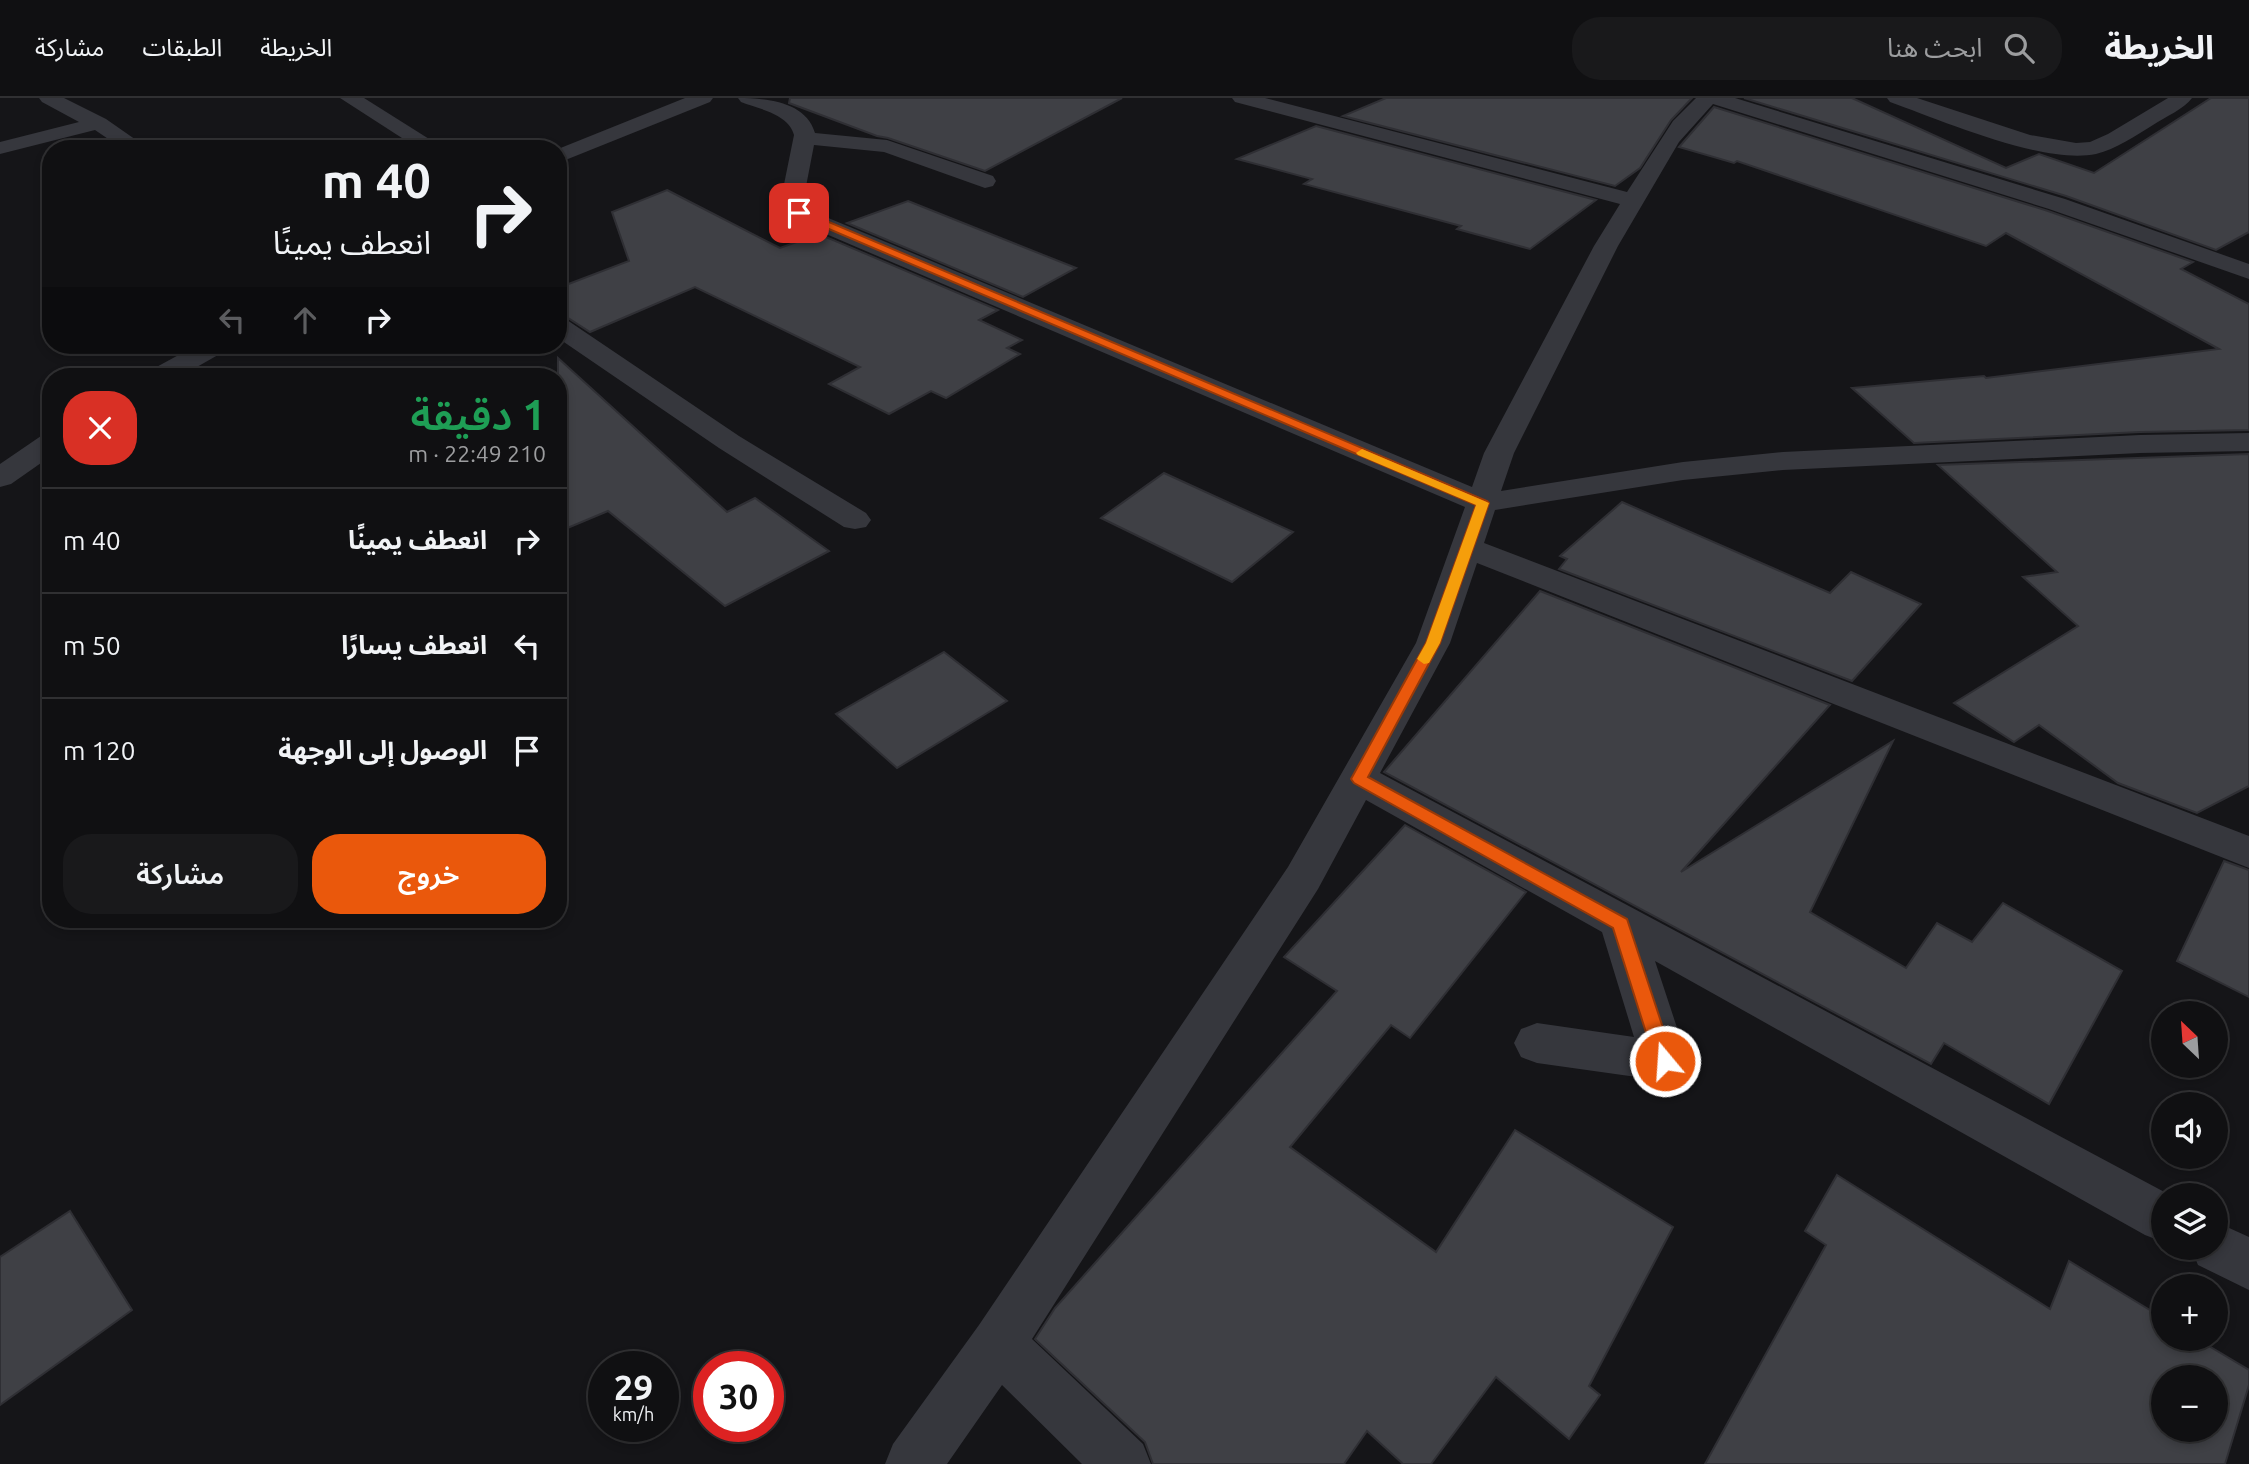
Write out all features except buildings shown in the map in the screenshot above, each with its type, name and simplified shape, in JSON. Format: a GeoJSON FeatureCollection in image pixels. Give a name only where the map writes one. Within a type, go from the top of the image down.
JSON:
{"type":"FeatureCollection","features":[{"type":"Feature","properties":{"kind":"street"},"geometry":{"type":"LineString","coordinates":[[49,98],[99,123],[124,140]]}},
{"type":"Feature","properties":{"kind":"street"},"geometry":{"type":"LineString","coordinates":[[350,98],[419,140]]}},
{"type":"Feature","properties":{"kind":"street"},"geometry":{"type":"LineString","coordinates":[[567,153],[703,98]]}},
{"type":"Feature","properties":{"kind":"street"},"geometry":{"type":"LineString","coordinates":[[748,98],[798,118],[805,126],[805,138],[794,173],[791,204],[806,217],[1483,503],[1683,471],[1783,461],[2249,442]]}},
{"type":"Feature","properties":{"kind":"street"},"geometry":{"type":"LineString","coordinates":[[1242,98],[1631,200]]}},
{"type":"Feature","properties":{"kind":"street"},"geometry":{"type":"LineString","coordinates":[[913,1464],[998,1344],[1296,889],[1433,643],[1499,453],[1631,200],[1680,125],[1708,98]]}},
{"type":"Feature","properties":{"kind":"street"},"geometry":{"type":"LineString","coordinates":[[1714,98],[2057,204],[2249,272]]}},
{"type":"Feature","properties":{"kind":"street"},"geometry":{"type":"LineString","coordinates":[[1897,98],[2048,145],[2074,150],[2102,144],[2182,98]]}},
{"type":"Feature","properties":{"kind":"street"},"geometry":{"type":"LineString","coordinates":[[0,148],[99,123]]}},
{"type":"Feature","properties":{"kind":"street"},"geometry":{"type":"LineString","coordinates":[[805,138],[887,146],[985,181]]}},
{"type":"Feature","properties":{"kind":"street"},"geometry":{"type":"LineString","coordinates":[[2212,258],[2249,256]]}},
{"type":"Feature","properties":{"kind":"street"},"geometry":{"type":"LineString","coordinates":[[567,332],[729,442],[855,520]]}},
{"type":"Feature","properties":{"kind":"street"},"geometry":{"type":"LineString","coordinates":[[175,368],[200,354]]}},
{"type":"Feature","properties":{"kind":"street"},"geometry":{"type":"LineString","coordinates":[[0,478],[42,448]]}},
{"type":"Feature","properties":{"kind":"street"},"geometry":{"type":"LineString","coordinates":[[1467,548],[2249,852]]}},
{"type":"Feature","properties":{"kind":"street"},"geometry":{"type":"LineString","coordinates":[[1359,779],[2151,1211]]}},
{"type":"Feature","properties":{"kind":"street"},"geometry":{"type":"LineString","coordinates":[[1537,1043],[1665,1061],[1621,924]]}},
{"type":"Feature","properties":{"kind":"street"},"geometry":{"type":"LineString","coordinates":[[2228,1254],[2249,1265]]}},
{"type":"Feature","properties":{"kind":"street"},"geometry":{"type":"LineString","coordinates":[[998,1344],[1123,1464]]}},
{"type":"Feature","properties":{"kind":"slow traffic"},"geometry":{"type":"LineString","coordinates":[[1362,453],[1483,503],[1433,643],[1424,659]]}},
{"type":"Feature","properties":{"kind":"route"},"geometry":{"type":"LineString","coordinates":[[799,213],[1483,503],[1433,643],[1359,779],[1621,924],[1665,1061]]}}]}
